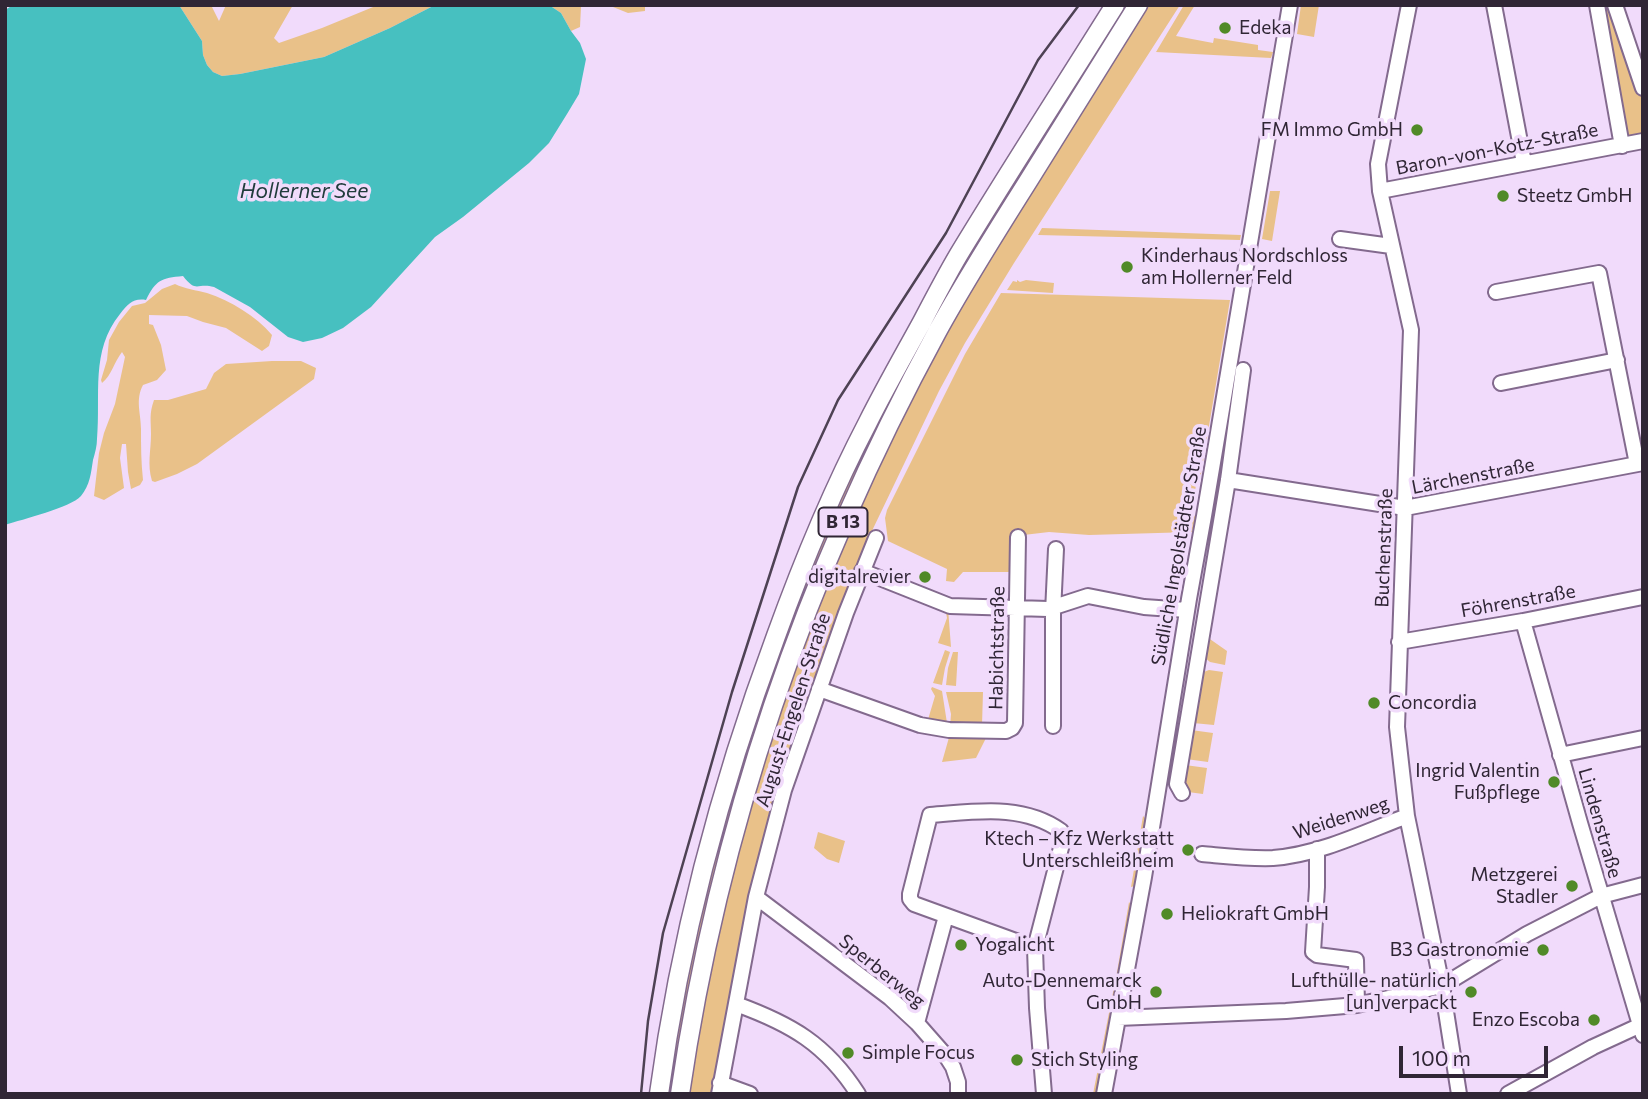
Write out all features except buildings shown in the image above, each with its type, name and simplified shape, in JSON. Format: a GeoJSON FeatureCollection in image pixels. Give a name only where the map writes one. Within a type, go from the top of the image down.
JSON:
{"type":"FeatureCollection","features":[{"type":"Feature","properties":{"kind":"main road","name":"B 13"},"geometry":{"type":"LineString","coordinates":[[659,1094],[679,974],[698,887],[722,798],[759,681],[821,523],[867,424],[957,256],[1115,5]]}},
{"type":"Feature","properties":{"kind":"main road","name":"B 13"},"geometry":{"type":"LineString","coordinates":[[680,1094],[709,929],[729,851],[779,687],[809,604],[850,506],[884,433],[977,262],[1138,5]]}},
{"type":"Feature","properties":{"kind":"street","name":"Südliche Ingolstädter Straße"},"geometry":{"type":"LineString","coordinates":[[1104,1094],[1142,884],[1290,5]]}},
{"type":"Feature","properties":{"kind":"street","name":"Buchenstraße"},"geometry":{"type":"LineString","coordinates":[[1409,5],[1378,164],[1380,191],[1410,330],[1397,727],[1407,816],[1442,986],[1459,1094]]}},
{"type":"Feature","properties":{"kind":"street"},"geometry":{"type":"LineString","coordinates":[[1494,5],[1524,163]]}},
{"type":"Feature","properties":{"kind":"street"},"geometry":{"type":"LineString","coordinates":[[1597,5],[1622,146]]}},
{"type":"Feature","properties":{"kind":"street"},"geometry":{"type":"LineString","coordinates":[[1615,5],[1643,88]]}},
{"type":"Feature","properties":{"kind":"street","name":"Baron-von-Kotz-Straße"},"geometry":{"type":"LineString","coordinates":[[1380,191],[1643,141]]}},
{"type":"Feature","properties":{"kind":"street"},"geometry":{"type":"LineString","coordinates":[[1340,239],[1391,246]]}},
{"type":"Feature","properties":{"kind":"street"},"geometry":{"type":"LineString","coordinates":[[1496,292],[1599,272],[1640,463]]}},
{"type":"Feature","properties":{"kind":"street"},"geometry":{"type":"LineString","coordinates":[[1501,383],[1617,360]]}},
{"type":"Feature","properties":{"kind":"street"},"geometry":{"type":"LineString","coordinates":[[1182,793],[1178,784],[1228,480],[1242,370]]}},
{"type":"Feature","properties":{"kind":"street","name":"Lärchenstraße"},"geometry":{"type":"LineString","coordinates":[[1228,480],[1405,508],[1640,463]]}},
{"type":"Feature","properties":{"kind":"street","name":"Habichtstraße"},"geometry":{"type":"LineString","coordinates":[[819,689],[920,725],[949,730],[1008,731],[1015,723],[1018,537]]}},
{"type":"Feature","properties":{"kind":"street","name":"August-Engelen-Straße"},"geometry":{"type":"LineString","coordinates":[[720,1088],[756,897],[784,790],[846,613],[876,538]]}},
{"type":"Feature","properties":{"kind":"street"},"geometry":{"type":"LineString","coordinates":[[1053,726],[1056,549]]}},
{"type":"Feature","properties":{"kind":"street"},"geometry":{"type":"LineString","coordinates":[[862,572],[950,606],[1048,609],[1088,596],[1144,607],[1187,610]]}},
{"type":"Feature","properties":{"kind":"street","name":"Föhrenstraße"},"geometry":{"type":"LineString","coordinates":[[1399,642],[1643,597]]}},
{"type":"Feature","properties":{"kind":"street","name":"Lindenstraße"},"geometry":{"type":"LineString","coordinates":[[1523,621],[1601,896],[1642,1028]]}},
{"type":"Feature","properties":{"kind":"street"},"geometry":{"type":"LineString","coordinates":[[1560,755],[1643,738]]}},
{"type":"Feature","properties":{"kind":"street"},"geometry":{"type":"LineString","coordinates":[[1035,948],[914,904],[910,894],[930,816],[1011,811],[1062,831],[1062,844],[1035,948],[1044,1094]]}},
{"type":"Feature","properties":{"kind":"street","name":"Weidenweg"},"geometry":{"type":"LineString","coordinates":[[1202,854],[1274,858],[1317,849],[1407,816]]}},
{"type":"Feature","properties":{"kind":"street"},"geometry":{"type":"LineString","coordinates":[[1317,849],[1313,952],[1317,955],[1356,960],[1357,1005]]}},
{"type":"Feature","properties":{"kind":"street"},"geometry":{"type":"LineString","coordinates":[[1118,1018],[1286,1012],[1357,1005],[1442,986],[1527,934],[1601,896],[1643,885]]}},
{"type":"Feature","properties":{"kind":"street","name":"Sperberweg"},"geometry":{"type":"LineString","coordinates":[[756,897],[890,998],[917,1023],[953,1067],[958,1082],[958,1094]]}},
{"type":"Feature","properties":{"kind":"street"},"geometry":{"type":"LineString","coordinates":[[917,1023],[946,916]]}},
{"type":"Feature","properties":{"kind":"street"},"geometry":{"type":"LineString","coordinates":[[736,1004],[770,1016],[818,1046],[840,1067],[858,1094]]}},
{"type":"Feature","properties":{"kind":"street"},"geometry":{"type":"LineString","coordinates":[[1508,1094],[1593,1047],[1642,1028]]}},
{"type":"Feature","properties":{"kind":"street"},"geometry":{"type":"LineString","coordinates":[[720,1088],[750,1094]]}},
{"type":"Feature","properties":{"kind":"shaded area"},"geometry":{"type":"Polygon","coordinates":[[[179,5],[211,5],[219,21],[226,5],[293,5],[274,38],[279,43],[378,5],[435,5],[324,57],[222,76],[207,65],[202,41],[179,5]]]}},
{"type":"Feature","properties":{"kind":"shaded area"},"geometry":{"type":"Polygon","coordinates":[[[549,5],[579,5],[580,27],[571,31],[561,13],[549,5]]]}},
{"type":"Feature","properties":{"kind":"shaded area"},"geometry":{"type":"Polygon","coordinates":[[[608,5],[645,5],[645,11],[628,13],[608,5]]]}},
{"type":"Feature","properties":{"kind":"shaded area"},"geometry":{"type":"Polygon","coordinates":[[[1126,5],[1131,5],[1001,211],[805,600],[674,1094],[666,1094],[703,896],[757,707],[825,530],[890,391],[969,252],[1126,5]]]}},
{"type":"Feature","properties":{"kind":"shaded area"},"geometry":{"type":"Polygon","coordinates":[[[1146,5],[1180,5],[965,343],[870,535],[789,753],[746,908],[713,1094],[686,1094],[715,939],[769,736],[841,541],[939,340],[1146,5]]]}},
{"type":"Feature","properties":{"kind":"shaded area"},"geometry":{"type":"Polygon","coordinates":[[[1184,5],[1195,5],[1176,36],[1213,43],[1214,38],[1258,45],[1258,50],[1273,52],[1271,58],[1156,52],[1184,5]]]}},
{"type":"Feature","properties":{"kind":"shaded area"},"geometry":{"type":"Polygon","coordinates":[[[1301,5],[1319,5],[1314,37],[1297,34],[1301,5]]]}},
{"type":"Feature","properties":{"kind":"shaded area"},"geometry":{"type":"Polygon","coordinates":[[[1601,5],[1610,5],[1643,101],[1643,137],[1632,138],[1625,132],[1601,5]]]}},
{"type":"Feature","properties":{"kind":"shaded area"},"geometry":{"type":"Polygon","coordinates":[[[1270,191],[1280,191],[1272,241],[1262,239],[1270,191]]]}},
{"type":"Feature","properties":{"kind":"shaded area"},"geometry":{"type":"Polygon","coordinates":[[[1042,228],[1241,235],[1240,240],[1038,235],[1042,228]]]}},
{"type":"Feature","properties":{"kind":"shaded area"},"geometry":{"type":"Polygon","coordinates":[[[1013,281],[1054,283],[1053,293],[1007,290],[1013,281]]]}},
{"type":"Feature","properties":{"kind":"shaded area"},"geometry":{"type":"Polygon","coordinates":[[[175,284],[216,296],[242,310],[272,335],[269,346],[262,351],[226,328],[187,316],[149,315],[149,324],[153,325],[161,345],[166,370],[157,380],[143,385],[139,396],[143,480],[140,485],[131,489],[126,444],[122,444],[120,458],[124,488],[104,500],[94,496],[99,453],[115,404],[125,357],[122,352],[102,383],[109,340],[132,306],[145,303],[162,289],[175,284]]]}},
{"type":"Feature","properties":{"kind":"shaded area"},"geometry":{"type":"Polygon","coordinates":[[[1001,293],[1230,300],[1201,474],[1197,478],[1192,511],[1196,519],[1192,532],[1089,535],[1049,532],[1015,536],[1015,572],[963,572],[954,582],[946,581],[947,569],[888,541],[885,518],[887,510],[965,354],[1001,293]]]}},
{"type":"Feature","properties":{"kind":"shaded area"},"geometry":{"type":"Polygon","coordinates":[[[301,361],[316,368],[314,379],[197,464],[177,474],[152,481],[149,463],[151,409],[154,400],[168,400],[206,389],[214,373],[226,364],[301,361]]]}},
{"type":"Feature","properties":{"kind":"shaded area"},"geometry":{"type":"Polygon","coordinates":[[[945,607],[948,608],[951,647],[938,643],[947,618],[945,607]]]}},
{"type":"Feature","properties":{"kind":"shaded area"},"geometry":{"type":"Polygon","coordinates":[[[1207,637],[1227,651],[1225,665],[1210,662],[1204,657],[1207,637]]]}},
{"type":"Feature","properties":{"kind":"shaded area"},"geometry":{"type":"Polygon","coordinates":[[[945,650],[950,652],[942,685],[933,683],[945,650]]]}},
{"type":"Feature","properties":{"kind":"shaded area"},"geometry":{"type":"Polygon","coordinates":[[[953,652],[958,652],[956,686],[946,685],[953,652]]]}},
{"type":"Feature","properties":{"kind":"shaded area"},"geometry":{"type":"Polygon","coordinates":[[[1209,670],[1223,672],[1214,725],[1193,723],[1201,673],[1209,670]]]}},
{"type":"Feature","properties":{"kind":"shaded area"},"geometry":{"type":"Polygon","coordinates":[[[932,687],[942,691],[947,723],[927,723],[935,696],[932,687]]]}},
{"type":"Feature","properties":{"kind":"shaded area"},"geometry":{"type":"Polygon","coordinates":[[[946,692],[983,692],[982,725],[950,727],[951,714],[946,692]]]}},
{"type":"Feature","properties":{"kind":"shaded area"},"geometry":{"type":"Polygon","coordinates":[[[1191,730],[1213,733],[1208,762],[1186,759],[1191,730]]]}},
{"type":"Feature","properties":{"kind":"shaded area"},"geometry":{"type":"Polygon","coordinates":[[[950,734],[988,734],[976,758],[942,762],[950,734]]]}},
{"type":"Feature","properties":{"kind":"shaded area"},"geometry":{"type":"Polygon","coordinates":[[[1185,765],[1207,768],[1203,794],[1188,792],[1183,779],[1185,765]]]}},
{"type":"Feature","properties":{"kind":"shaded area"},"geometry":{"type":"Polygon","coordinates":[[[1143,816],[1147,820],[1135,886],[1131,887],[1143,816]]]}},
{"type":"Feature","properties":{"kind":"shaded area"},"geometry":{"type":"Polygon","coordinates":[[[818,832],[845,841],[839,863],[827,859],[814,848],[818,832]]]}},
{"type":"Feature","properties":{"kind":"shaded area"},"geometry":{"type":"Polygon","coordinates":[[[1129,902],[1132,906],[1098,1094],[1093,1094],[1117,972],[1129,902]]]}},
{"type":"Feature","properties":{"kind":"water","name":"Hollerner See"},"geometry":{"type":"Polygon","coordinates":[[[13,5],[179,5],[202,41],[207,65],[222,76],[324,57],[435,5],[549,5],[561,13],[580,43],[586,59],[579,94],[549,143],[529,163],[435,237],[371,307],[343,328],[322,338],[303,342],[288,337],[250,307],[214,287],[191,285],[183,276],[160,281],[146,300],[134,301],[128,305],[104,343],[99,374],[97,444],[90,479],[84,492],[67,505],[5,525],[5,10],[13,5]]]}},
{"type":"Feature","properties":{"kind":"railway"},"geometry":{"type":"LineString","coordinates":[[641,1094],[648,1021],[663,933],[732,692],[798,487],[838,400],[946,233],[1038,60],[1079,5]]}},
{"type":"Feature","properties":{"kind":"place","name":"Edeka"},"geometry":{"type":"Point","coordinates":[1225,28]}},
{"type":"Feature","properties":{"kind":"place","name":"FM Immo GmbH"},"geometry":{"type":"Point","coordinates":[1417,130]}},
{"type":"Feature","properties":{"kind":"place","name":"Steetz GmbH"},"geometry":{"type":"Point","coordinates":[1503,196]}},
{"type":"Feature","properties":{"kind":"place","name":"Kinderhaus Nordschloss am Hollerner Feld"},"geometry":{"type":"Point","coordinates":[1127,267]}},
{"type":"Feature","properties":{"kind":"place","name":"digitalrevier"},"geometry":{"type":"Point","coordinates":[925,577]}},
{"type":"Feature","properties":{"kind":"place","name":"Concordia"},"geometry":{"type":"Point","coordinates":[1374,703]}},
{"type":"Feature","properties":{"kind":"place","name":"Ingrid Valentin Fußpflege"},"geometry":{"type":"Point","coordinates":[1554,782]}},
{"type":"Feature","properties":{"kind":"place","name":"Ktech – Kfz Werkstatt Unterschleißheim"},"geometry":{"type":"Point","coordinates":[1188,850]}},
{"type":"Feature","properties":{"kind":"place","name":"Metzgerei Stadler"},"geometry":{"type":"Point","coordinates":[1572,886]}},
{"type":"Feature","properties":{"kind":"place","name":"Heliokraft GmbH"},"geometry":{"type":"Point","coordinates":[1167,914]}},
{"type":"Feature","properties":{"kind":"place","name":"Yogalicht"},"geometry":{"type":"Point","coordinates":[961,945]}},
{"type":"Feature","properties":{"kind":"place","name":"B3 Gastronomie"},"geometry":{"type":"Point","coordinates":[1543,950]}},
{"type":"Feature","properties":{"kind":"place","name":"Auto-Dennemarck GmbH"},"geometry":{"type":"Point","coordinates":[1156,992]}},
{"type":"Feature","properties":{"kind":"place","name":"Lufthülle- natürlich [un]verpackt"},"geometry":{"type":"Point","coordinates":[1471,992]}},
{"type":"Feature","properties":{"kind":"place","name":"Enzo Escoba"},"geometry":{"type":"Point","coordinates":[1594,1020]}},
{"type":"Feature","properties":{"kind":"place","name":"Simple Focus"},"geometry":{"type":"Point","coordinates":[848,1053]}},
{"type":"Feature","properties":{"kind":"place","name":"Stich Styling"},"geometry":{"type":"Point","coordinates":[1017,1060]}}]}
